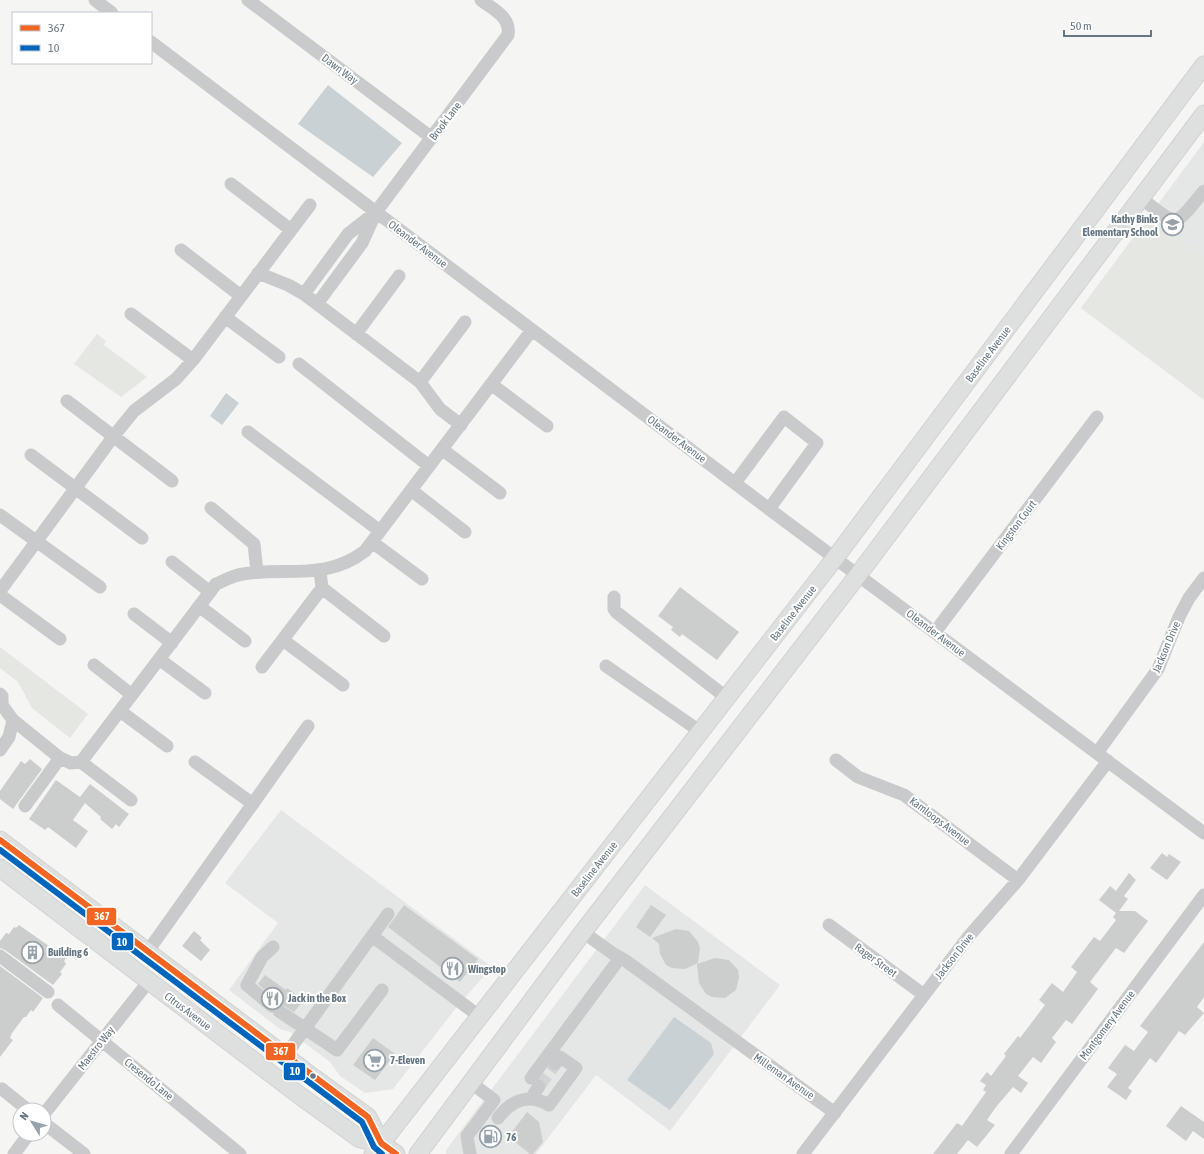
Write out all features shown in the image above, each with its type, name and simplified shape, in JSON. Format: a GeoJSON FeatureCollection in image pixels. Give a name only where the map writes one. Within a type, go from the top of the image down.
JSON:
{"type":"FeatureCollection","features":[{"type":"Feature","properties":{"kind":"main road","name":"Baseline Avenue"},"geometry":{"type":"LineString","coordinates":[[377,1148],[835,558],[1204,65]]}},
{"type":"Feature","properties":{"kind":"main road"},"geometry":{"type":"LineString","coordinates":[[418,1154],[470,1082],[583,932],[858,575],[1204,114]]}},
{"type":"Feature","properties":{"kind":"main road","name":"Citrus Avenue"},"geometry":{"type":"LineString","coordinates":[[0,840],[368,1117],[377,1148]]}},
{"type":"Feature","properties":{"kind":"main road","name":"Citrus Avenue"},"geometry":{"type":"LineString","coordinates":[[0,868],[299,1096],[360,1139],[377,1148],[396,1154]]}},
{"type":"Feature","properties":{"kind":"street"},"geometry":{"type":"LineString","coordinates":[[95,0],[111,12]]}},
{"type":"Feature","properties":{"kind":"street","name":"Dawn Way"},"geometry":{"type":"LineString","coordinates":[[248,0],[432,138]]}},
{"type":"Feature","properties":{"kind":"street","name":"Brook Lane"},"geometry":{"type":"LineString","coordinates":[[376,212],[508,35],[510,27],[504,17],[481,0]]}},
{"type":"Feature","properties":{"kind":"street","name":"Oleander Avenue"},"geometry":{"type":"LineString","coordinates":[[152,43],[734,483],[1204,833]]}},
{"type":"Feature","properties":{"kind":"street"},"geometry":{"type":"LineString","coordinates":[[230,184],[291,230]]}},
{"type":"Feature","properties":{"kind":"street"},"geometry":{"type":"LineString","coordinates":[[1141,198],[1168,219],[1174,221],[1182,219],[1204,191]]}},
{"type":"Feature","properties":{"kind":"street"},"geometry":{"type":"LineString","coordinates":[[0,591],[113,437],[134,411],[176,380],[193,360],[310,205]]}},
{"type":"Feature","properties":{"kind":"street"},"geometry":{"type":"LineString","coordinates":[[304,294],[348,234],[376,212]]}},
{"type":"Feature","properties":{"kind":"street"},"geometry":{"type":"LineString","coordinates":[[317,304],[362,243],[376,212]]}},
{"type":"Feature","properties":{"kind":"street"},"geometry":{"type":"LineString","coordinates":[[181,250],[241,296]]}},
{"type":"Feature","properties":{"kind":"street"},"geometry":{"type":"LineString","coordinates":[[335,252],[348,261]]}},
{"type":"Feature","properties":{"kind":"street"},"geometry":{"type":"LineString","coordinates":[[258,273],[288,285],[304,294],[420,382],[440,409],[462,425]]}},
{"type":"Feature","properties":{"kind":"street"},"geometry":{"type":"LineString","coordinates":[[356,334],[399,276]]}},
{"type":"Feature","properties":{"kind":"street"},"geometry":{"type":"LineString","coordinates":[[131,314],[193,360]]}},
{"type":"Feature","properties":{"kind":"street"},"geometry":{"type":"LineString","coordinates":[[225,317],[279,357]]}},
{"type":"Feature","properties":{"kind":"street"},"geometry":{"type":"LineString","coordinates":[[420,382],[465,322]]}},
{"type":"Feature","properties":{"kind":"street"},"geometry":{"type":"LineString","coordinates":[[81,762],[216,584],[241,574],[258,572],[320,571],[352,561],[365,551],[462,425],[532,330]]}},
{"type":"Feature","properties":{"kind":"street"},"geometry":{"type":"LineString","coordinates":[[299,364],[429,466]]}},
{"type":"Feature","properties":{"kind":"street"},"geometry":{"type":"LineString","coordinates":[[491,384],[547,426]]}},
{"type":"Feature","properties":{"kind":"street"},"geometry":{"type":"LineString","coordinates":[[67,400],[172,481]]}},
{"type":"Feature","properties":{"kind":"street"},"geometry":{"type":"LineString","coordinates":[[734,483],[784,417],[817,443],[770,509]]}},
{"type":"Feature","properties":{"kind":"street","name":"Kingston Court"},"geometry":{"type":"LineString","coordinates":[[935,632],[1097,417]]}},
{"type":"Feature","properties":{"kind":"street"},"geometry":{"type":"LineString","coordinates":[[248,432],[380,531]]}},
{"type":"Feature","properties":{"kind":"street"},"geometry":{"type":"LineString","coordinates":[[443,450],[500,493]]}},
{"type":"Feature","properties":{"kind":"street"},"geometry":{"type":"LineString","coordinates":[[31,455],[142,538]]}},
{"type":"Feature","properties":{"kind":"street"},"geometry":{"type":"LineString","coordinates":[[411,490],[465,532]]}},
{"type":"Feature","properties":{"kind":"street"},"geometry":{"type":"LineString","coordinates":[[211,508],[254,544],[258,572]]}},
{"type":"Feature","properties":{"kind":"street"},"geometry":{"type":"LineString","coordinates":[[0,514],[100,587]]}},
{"type":"Feature","properties":{"kind":"street"},"geometry":{"type":"LineString","coordinates":[[372,542],[422,579]]}},
{"type":"Feature","properties":{"kind":"street"},"geometry":{"type":"LineString","coordinates":[[172,562],[210,592]]}},
{"type":"Feature","properties":{"kind":"street"},"geometry":{"type":"LineString","coordinates":[[262,667],[322,588],[320,571]]}},
{"type":"Feature","properties":{"kind":"street","name":"Jackson Drive"},"geometry":{"type":"LineString","coordinates":[[1097,753],[1158,669],[1179,617],[1189,598],[1204,578]]}},
{"type":"Feature","properties":{"kind":"street"},"geometry":{"type":"LineString","coordinates":[[322,588],[384,636]]}},
{"type":"Feature","properties":{"kind":"street"},"geometry":{"type":"LineString","coordinates":[[0,595],[60,639]]}},
{"type":"Feature","properties":{"kind":"street"},"geometry":{"type":"LineString","coordinates":[[614,597],[614,609],[616,612],[727,698]]}},
{"type":"Feature","properties":{"kind":"street"},"geometry":{"type":"LineString","coordinates":[[199,606],[245,641]]}},
{"type":"Feature","properties":{"kind":"street"},"geometry":{"type":"LineString","coordinates":[[134,614],[172,643]]}},
{"type":"Feature","properties":{"kind":"street"},"geometry":{"type":"LineString","coordinates":[[282,640],[343,685]]}},
{"type":"Feature","properties":{"kind":"street"},"geometry":{"type":"LineString","coordinates":[[159,659],[205,693]]}},
{"type":"Feature","properties":{"kind":"street"},"geometry":{"type":"LineString","coordinates":[[94,665],[132,695]]}},
{"type":"Feature","properties":{"kind":"street"},"geometry":{"type":"LineString","coordinates":[[606,666],[701,732]]}},
{"type":"Feature","properties":{"kind":"street"},"geometry":{"type":"LineString","coordinates":[[0,694],[2,696],[2,705],[13,720],[60,758],[71,763],[81,762],[131,800]]}},
{"type":"Feature","properties":{"kind":"street"},"geometry":{"type":"LineString","coordinates":[[120,711],[167,746]]}},
{"type":"Feature","properties":{"kind":"street"},"geometry":{"type":"LineString","coordinates":[[0,728],[13,720]]}},
{"type":"Feature","properties":{"kind":"street"},"geometry":{"type":"LineString","coordinates":[[0,750],[9,736],[13,720]]}},
{"type":"Feature","properties":{"kind":"street"},"geometry":{"type":"LineString","coordinates":[[148,951],[308,726]]}},
{"type":"Feature","properties":{"kind":"street"},"geometry":{"type":"LineString","coordinates":[[25,806],[60,758]]}},
{"type":"Feature","properties":{"kind":"street","name":"Kamloops Avenue"},"geometry":{"type":"LineString","coordinates":[[836,760],[858,777],[904,795],[1018,880]]}},
{"type":"Feature","properties":{"kind":"street","name":"Jackson Drive"},"geometry":{"type":"LineString","coordinates":[[804,1154],[969,936],[1018,880],[1108,761]]}},
{"type":"Feature","properties":{"kind":"street"},"geometry":{"type":"LineString","coordinates":[[195,762],[253,804]]}},
{"type":"Feature","properties":{"kind":"street","name":"Montgomery Avenue"},"geometry":{"type":"LineString","coordinates":[[1011,1154],[1204,895]]}},
{"type":"Feature","properties":{"kind":"street"},"geometry":{"type":"LineString","coordinates":[[285,1056],[388,914]]}},
{"type":"Feature","properties":{"kind":"street","name":"Rager Street"},"geometry":{"type":"LineString","coordinates":[[829,925],[924,995]]}},
{"type":"Feature","properties":{"kind":"street","name":"Milleman Avenue"},"geometry":{"type":"LineString","coordinates":[[583,932],[835,1112]]}},
{"type":"Feature","properties":{"kind":"street"},"geometry":{"type":"LineString","coordinates":[[372,936],[479,1016]]}},
{"type":"Feature","properties":{"kind":"street"},"geometry":{"type":"LineString","coordinates":[[273,947],[262,957],[247,985],[276,1008],[337,1050],[382,990]]}},
{"type":"Feature","properties":{"kind":"street"},"geometry":{"type":"LineString","coordinates":[[0,956],[48,992]]}},
{"type":"Feature","properties":{"kind":"street"},"geometry":{"type":"LineString","coordinates":[[530,1098],[535,1082],[620,958]]}},
{"type":"Feature","properties":{"kind":"street","name":"Maestro Way"},"geometry":{"type":"LineString","coordinates":[[52,1104],[149,981]]}},
{"type":"Feature","properties":{"kind":"street","name":"Cresendo Lane"},"geometry":{"type":"LineString","coordinates":[[58,1005],[240,1154]]}},
{"type":"Feature","properties":{"kind":"street"},"geometry":{"type":"LineString","coordinates":[[470,1082],[494,1100],[502,1114],[525,1098],[540,1100],[549,1105],[576,1068],[560,1057],[555,1064]]}},
{"type":"Feature","properties":{"kind":"street"},"geometry":{"type":"LineString","coordinates":[[2,1089],[18,1102]]}},
{"type":"Feature","properties":{"kind":"street"},"geometry":{"type":"LineString","coordinates":[[470,1154],[467,1136],[494,1100]]}},
{"type":"Feature","properties":{"kind":"street"},"geometry":{"type":"LineString","coordinates":[[52,1129],[84,1154]]}},
{"type":"Feature","properties":{"kind":"street"},"geometry":{"type":"LineString","coordinates":[[14,1154],[23,1142]]}},
{"type":"Feature","properties":{"kind":"shaded area"},"geometry":{"type":"Polygon","coordinates":[[[328,85],[402,143],[373,177],[298,124],[328,85]]]}},
{"type":"Feature","properties":{"kind":"shaded area","name":"Kathy Binks Elementary School"},"geometry":{"type":"Polygon","coordinates":[[[1204,142],[1204,400],[1081,308],[1204,142]]]}},
{"type":"Feature","properties":{"kind":"shaded area","name":"Kathy Binks Elementary School"},"geometry":{"type":"Polygon","coordinates":[[[1150,216],[1204,257],[1204,399],[1081,308],[1150,216]]]}},
{"type":"Feature","properties":{"kind":"shaded area"},"geometry":{"type":"Polygon","coordinates":[[[97,334],[106,341],[104,345],[147,377],[121,397],[74,364],[97,334]]]}},
{"type":"Feature","properties":{"kind":"shaded area"},"geometry":{"type":"Polygon","coordinates":[[[226,393],[239,403],[222,425],[210,416],[226,393]]]}},
{"type":"Feature","properties":{"kind":"shaded area"},"geometry":{"type":"Polygon","coordinates":[[[0,647],[88,714],[70,738],[32,708],[18,682],[0,668],[0,647]]]}},
{"type":"Feature","properties":{"kind":"shaded area"},"geometry":{"type":"Polygon","coordinates":[[[281,810],[492,967],[456,1008],[393,1089],[365,1093],[340,1076],[330,1062],[290,1032],[280,1029],[229,990],[278,923],[225,883],[281,810]]]}},
{"type":"Feature","properties":{"kind":"shaded area"},"geometry":{"type":"Polygon","coordinates":[[[645,885],[780,985],[670,1131],[596,1075],[536,1154],[446,1154],[446,1150],[645,885]]]}},
{"type":"Feature","properties":{"kind":"shaded area"},"geometry":{"type":"Polygon","coordinates":[[[674,1017],[711,1043],[714,1054],[670,1110],[627,1080],[674,1017]]]}},
{"type":"Feature","properties":{"kind":"building"},"geometry":{"type":"Polygon","coordinates":[[[680,587],[739,632],[717,660],[682,634],[680,637],[671,630],[673,627],[658,616],[680,587]]]}},
{"type":"Feature","properties":{"kind":"building"},"geometry":{"type":"Polygon","coordinates":[[[30,759],[42,769],[13,809],[0,799],[0,791],[21,761],[25,764],[30,759]]]}},
{"type":"Feature","properties":{"kind":"building"},"geometry":{"type":"Polygon","coordinates":[[[56,780],[80,797],[90,784],[129,814],[119,827],[116,824],[112,829],[85,803],[73,820],[88,831],[76,848],[48,827],[45,830],[29,819],[56,780]]]}},
{"type":"Feature","properties":{"kind":"building"},"geometry":{"type":"Polygon","coordinates":[[[1162,853],[1167,857],[1169,854],[1181,862],[1167,880],[1150,868],[1162,853]]]}},
{"type":"Feature","properties":{"kind":"building"},"geometry":{"type":"Polygon","coordinates":[[[1129,873],[1136,880],[1124,896],[1128,899],[1119,911],[1135,911],[1148,921],[1124,953],[1116,948],[1099,970],[1090,982],[1098,989],[1072,1024],[1066,1020],[1052,1038],[1056,1042],[1041,1063],[1033,1057],[1018,1076],[1028,1083],[1021,1093],[1013,1087],[996,1107],[987,1120],[995,1125],[977,1147],[968,1140],[957,1154],[933,1154],[957,1123],[962,1126],[986,1092],[983,1090],[986,1085],[980,1081],[987,1072],[991,1076],[1006,1056],[1004,1054],[1018,1036],[1020,1038],[1045,1005],[1039,1000],[1052,983],[1063,992],[1077,972],[1071,967],[1094,937],[1100,941],[1116,920],[1113,917],[1116,913],[1099,900],[1110,886],[1116,891],[1129,873]]]}},
{"type":"Feature","properties":{"kind":"building"},"geometry":{"type":"Polygon","coordinates":[[[404,905],[478,959],[460,982],[388,927],[404,905]]]}},
{"type":"Feature","properties":{"kind":"building"},"geometry":{"type":"Polygon","coordinates":[[[651,905],[666,915],[650,937],[636,927],[651,905]]]}},
{"type":"Feature","properties":{"kind":"building","name":"Building 6"},"geometry":{"type":"Polygon","coordinates":[[[19,925],[66,958],[64,961],[66,964],[60,972],[62,974],[53,985],[5,950],[0,948],[0,941],[6,933],[9,934],[14,927],[16,928],[19,925]]]}},
{"type":"Feature","properties":{"kind":"building"},"geometry":{"type":"Polygon","coordinates":[[[676,929],[689,931],[698,942],[700,948],[698,963],[685,969],[672,968],[666,965],[660,954],[659,944],[652,938],[676,929]]]}},
{"type":"Feature","properties":{"kind":"building"},"geometry":{"type":"Polygon","coordinates":[[[194,931],[202,938],[200,940],[210,950],[201,961],[182,946],[194,931]]]}},
{"type":"Feature","properties":{"kind":"building"},"geometry":{"type":"Polygon","coordinates":[[[1204,942],[1204,997],[1197,1007],[1204,1013],[1185,1035],[1179,1031],[1156,1063],[1150,1058],[1128,1088],[1132,1091],[1126,1100],[1107,1087],[1117,1074],[1108,1068],[1125,1045],[1134,1051],[1148,1032],[1140,1026],[1204,942]]]}},
{"type":"Feature","properties":{"kind":"building"},"geometry":{"type":"Polygon","coordinates":[[[715,958],[729,960],[738,970],[739,977],[736,990],[725,998],[712,997],[706,994],[699,983],[697,964],[715,958]]]}},
{"type":"Feature","properties":{"kind":"building"},"geometry":{"type":"Polygon","coordinates":[[[0,966],[43,998],[33,1012],[31,1010],[12,1033],[10,1038],[13,1040],[0,1057],[0,966]]]}},
{"type":"Feature","properties":{"kind":"building"},"geometry":{"type":"Polygon","coordinates":[[[265,975],[286,990],[287,988],[304,1000],[294,1012],[279,1003],[258,984],[265,975]]]}},
{"type":"Feature","properties":{"kind":"building","name":"7-Eleven"},"geometry":{"type":"Polygon","coordinates":[[[373,1038],[395,1054],[375,1080],[353,1065],[373,1038]]]}},
{"type":"Feature","properties":{"kind":"building"},"geometry":{"type":"Polygon","coordinates":[[[1181,1106],[1204,1122],[1204,1139],[1193,1131],[1186,1141],[1166,1126],[1181,1106]]]}},
{"type":"Feature","properties":{"kind":"building"},"geometry":{"type":"Polygon","coordinates":[[[527,1112],[539,1122],[543,1142],[533,1154],[530,1154],[514,1141],[512,1132],[527,1112]]]}},
{"type":"Feature","properties":{"kind":"tunnel"},"geometry":{"type":"LineString","coordinates":[[539,1086],[555,1064]]}},
{"type":"Feature","properties":{"kind":"transit line","name":"367"},"geometry":{"type":"LineString","coordinates":[[0,840],[368,1117],[381,1143],[396,1154]]}},
{"type":"Feature","properties":{"kind":"transit line","name":"10"},"geometry":{"type":"LineString","coordinates":[[0,850],[362,1122],[374,1147],[382,1154]]}},
{"type":"Feature","properties":{"kind":"place","name":"Kathy Binks Elementary School"},"geometry":{"type":"Point","coordinates":[1173,225]}},
{"type":"Feature","properties":{"kind":"place","name":"Building 6"},"geometry":{"type":"Point","coordinates":[32,952]}},
{"type":"Feature","properties":{"kind":"place","name":"Wingstop"},"geometry":{"type":"Point","coordinates":[452,969]}},
{"type":"Feature","properties":{"kind":"place","name":"Jack in the Box"},"geometry":{"type":"Point","coordinates":[273,998]}},
{"type":"Feature","properties":{"kind":"place","name":"7-Eleven"},"geometry":{"type":"Point","coordinates":[374,1060]}},
{"type":"Feature","properties":{"kind":"place","name":"76"},"geometry":{"type":"Point","coordinates":[491,1137]}}]}
